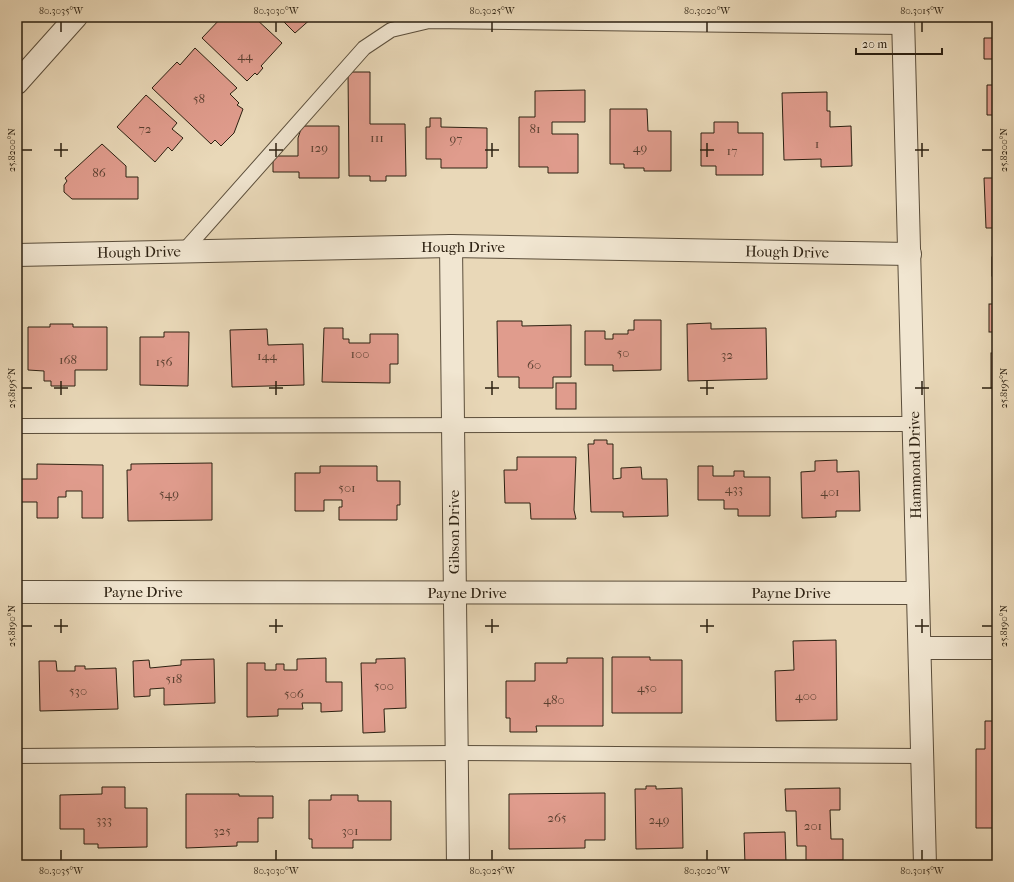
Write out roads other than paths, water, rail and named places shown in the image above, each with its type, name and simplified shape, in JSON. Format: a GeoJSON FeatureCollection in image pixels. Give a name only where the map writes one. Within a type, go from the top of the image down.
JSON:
{"type":"FeatureCollection","features":[{"type":"Feature","properties":{"kind":"street"},"geometry":{"type":"LineString","coordinates":[[17,83],[76,17]]}},
{"type":"Feature","properties":{"kind":"street","name":"Hammond Drive"},"geometry":{"type":"LineString","coordinates":[[903,22],[925,865]]}},
{"type":"Feature","properties":{"kind":"street","name":"Hough Drive"},"geometry":{"type":"LineString","coordinates":[[17,255],[451,246],[910,254]]}},
{"type":"Feature","properties":{"kind":"street","name":"Gibson Drive"},"geometry":{"type":"LineString","coordinates":[[451,246],[458,865]]}},
{"type":"Feature","properties":{"kind":"street","name":"Payne Drive"},"geometry":{"type":"LineString","coordinates":[[17,592],[918,593]]}},
{"type":"Feature","properties":{"kind":"street"},"geometry":{"type":"LineString","coordinates":[[920,648],[997,648]]}},
{"type":"Feature","properties":{"kind":"lane"},"geometry":{"type":"LineString","coordinates":[[183,252],[364,48],[391,30],[429,21],[903,22]]}},
{"type":"Feature","properties":{"kind":"lane"},"geometry":{"type":"LineString","coordinates":[[17,426],[914,424]]}},
{"type":"Feature","properties":{"kind":"lane"},"geometry":{"type":"LineString","coordinates":[[17,756],[456,753],[922,756]]}}]}
